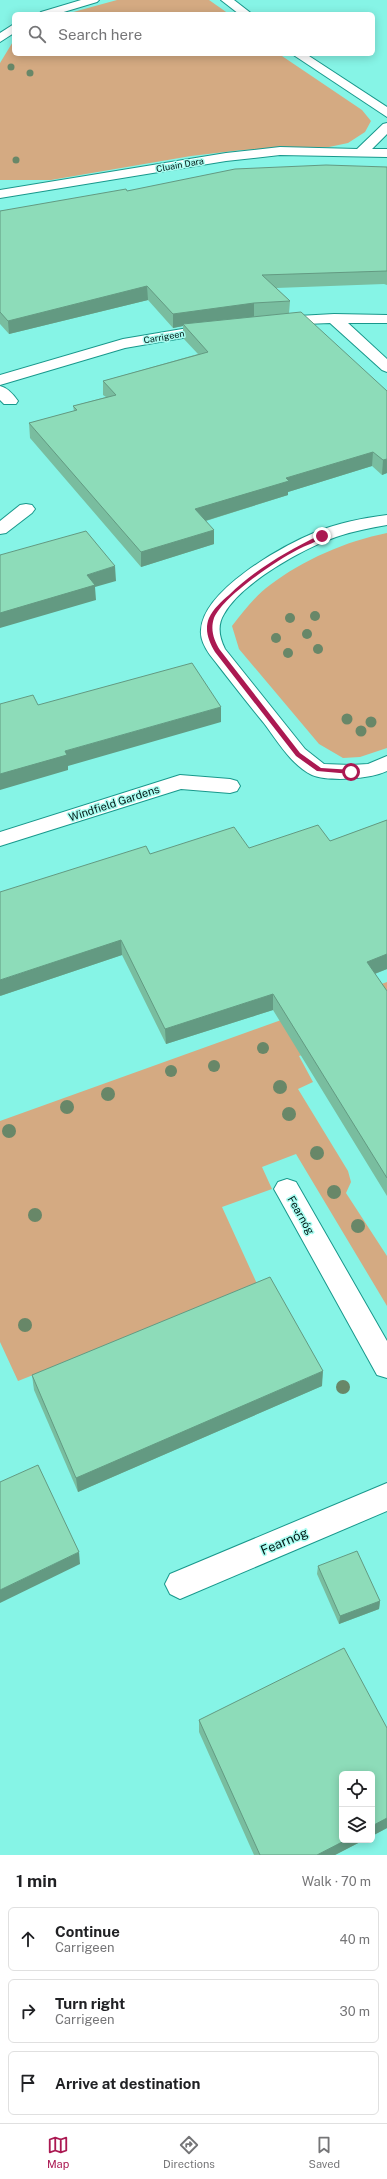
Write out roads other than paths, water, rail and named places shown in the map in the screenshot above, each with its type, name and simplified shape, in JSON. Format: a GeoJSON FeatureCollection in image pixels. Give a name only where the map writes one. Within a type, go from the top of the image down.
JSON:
{"type":"FeatureCollection","features":[{"type":"Feature","properties":{"kind":"street"},"geometry":{"type":"LineString","coordinates":[[52,12],[93,0]]}},
{"type":"Feature","properties":{"kind":"street"},"geometry":{"type":"LineString","coordinates":[[227,0],[243,12]]}},
{"type":"Feature","properties":{"kind":"street"},"geometry":{"type":"LineString","coordinates":[[0,39],[12,29]]}},
{"type":"Feature","properties":{"kind":"street"},"geometry":{"type":"LineString","coordinates":[[301,56],[387,113]]}},
{"type":"Feature","properties":{"kind":"street"},"geometry":{"type":"LineString","coordinates":[[361,152],[387,127]]}},
{"type":"Feature","properties":{"kind":"street","name":"Cluain Dara"},"geometry":{"type":"LineString","coordinates":[[0,194],[226,157],[280,151],[387,153]]}},
{"type":"Feature","properties":{"kind":"street"},"geometry":{"type":"LineString","coordinates":[[334,318],[387,367]]}},
{"type":"Feature","properties":{"kind":"street"},"geometry":{"type":"LineString","coordinates":[[262,323],[334,318],[387,319]]}},
{"type":"Feature","properties":{"kind":"street","name":"Carrigeen"},"geometry":{"type":"LineString","coordinates":[[0,380],[123,344],[226,327]]}},
{"type":"Feature","properties":{"kind":"street"},"geometry":{"type":"LineString","coordinates":[[0,529],[26,508]]}},
{"type":"Feature","properties":{"kind":"street"},"geometry":{"type":"LineString","coordinates":[[387,520],[354,526],[322,536],[273,561],[251,576],[231,594],[212,618],[210,628],[211,639],[217,651],[298,754],[320,770],[336,772],[372,770],[387,764]]}},
{"type":"Feature","properties":{"kind":"street","name":"Windfield Gardens"},"geometry":{"type":"LineString","coordinates":[[0,840],[180,782],[230,786]]}},
{"type":"Feature","properties":{"kind":"street","name":"Fearnóg"},"geometry":{"type":"LineString","coordinates":[[287,1189],[387,1366]]}},
{"type":"Feature","properties":{"kind":"street","name":"Fearnóg"},"geometry":{"type":"LineString","coordinates":[[180,1584],[387,1497]]}}]}
